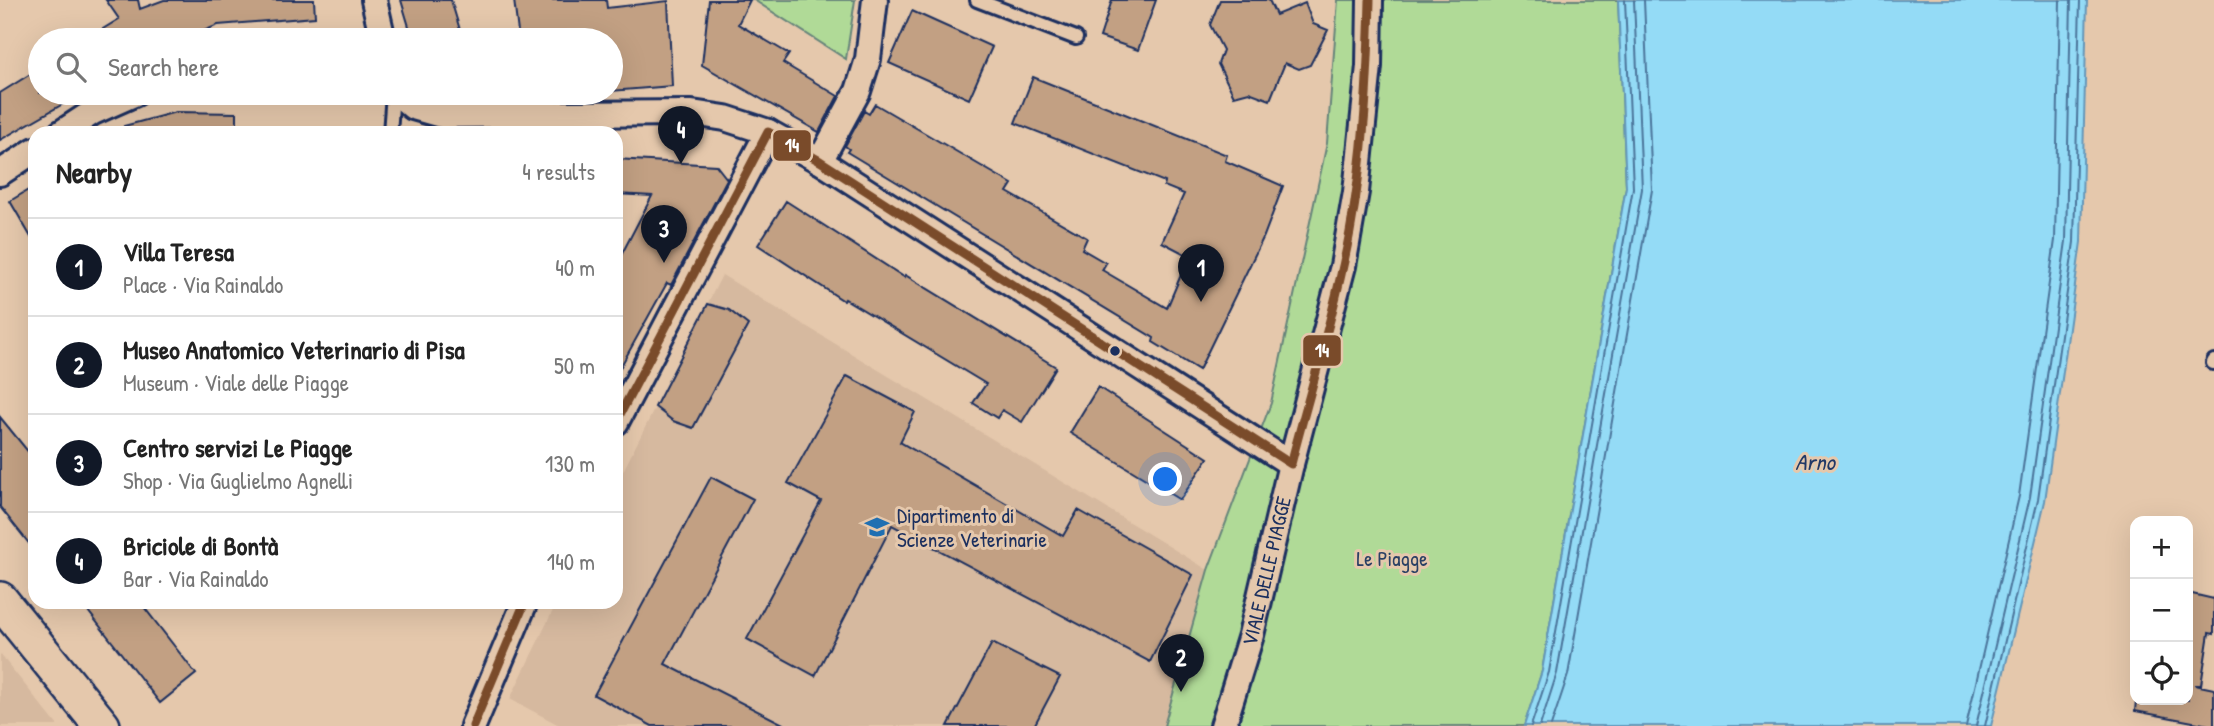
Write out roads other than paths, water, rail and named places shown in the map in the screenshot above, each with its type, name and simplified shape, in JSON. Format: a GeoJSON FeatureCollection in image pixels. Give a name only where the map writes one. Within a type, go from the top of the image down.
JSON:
{"type":"FeatureCollection","features":[{"type":"Feature","properties":{"kind":"main road"},"geometry":{"type":"LineString","coordinates":[[0,600],[102,726]]}},
{"type":"Feature","properties":{"kind":"street"},"geometry":{"type":"LineString","coordinates":[[374,0],[380,28]]}},
{"type":"Feature","properties":{"kind":"street"},"geometry":{"type":"LineString","coordinates":[[820,161],[858,90],[869,59],[875,0]]}},
{"type":"Feature","properties":{"kind":"street","name":"VIALE DELLE PIAGGE"},"geometry":{"type":"LineString","coordinates":[[1223,726],[1251,635],[1291,464],[1343,266],[1356,192],[1369,66],[1370,0]]}},
{"type":"Feature","properties":{"kind":"street"},"geometry":{"type":"LineString","coordinates":[[72,126],[109,105]]}},
{"type":"Feature","properties":{"kind":"street"},"geometry":{"type":"LineString","coordinates":[[411,105],[441,115],[692,113],[725,118],[768,132],[820,161],[1291,464]]}},
{"type":"Feature","properties":{"kind":"street"},"geometry":{"type":"LineString","coordinates":[[623,409],[768,132]]}},
{"type":"Feature","properties":{"kind":"street"},"geometry":{"type":"LineString","coordinates":[[0,173],[28,155]]}},
{"type":"Feature","properties":{"kind":"street"},"geometry":{"type":"LineString","coordinates":[[473,726],[522,609]]}},
{"type":"Feature","properties":{"kind":"lane"},"geometry":{"type":"LineString","coordinates":[[977,0],[1076,38]]}},
{"type":"Feature","properties":{"kind":"lane"},"geometry":{"type":"LineString","coordinates":[[391,126],[394,105]]}},
{"type":"Feature","properties":{"kind":"water","name":"Arno"},"geometry":{"type":"Polygon","coordinates":[[[1618,0],[2087,0],[2081,242],[2045,501],[1991,726],[1524,726],[1542,671],[1626,187],[1618,0]]]}},
{"type":"Feature","properties":{"kind":"place","name":"Briciole di Bontà"},"geometry":{"type":"Point","coordinates":[681,164]}},
{"type":"Feature","properties":{"kind":"place","name":"Centro servizi Le Piagge"},"geometry":{"type":"Point","coordinates":[664,263]}},
{"type":"Feature","properties":{"kind":"place","name":"Villa Teresa"},"geometry":{"type":"Point","coordinates":[1201,302]}},
{"type":"Feature","properties":{"kind":"place","name":"Dipartimento di Scienze Veterinarie"},"geometry":{"type":"Point","coordinates":[877,527]}},
{"type":"Feature","properties":{"kind":"place","name":"Museo Anatomico Veterinario di Pisa"},"geometry":{"type":"Point","coordinates":[1181,692]}},
{"type":"Feature","properties":{"kind":"park label","name":"Le Piagge"},"geometry":{"type":"Point","coordinates":[1392,558]}}]}
